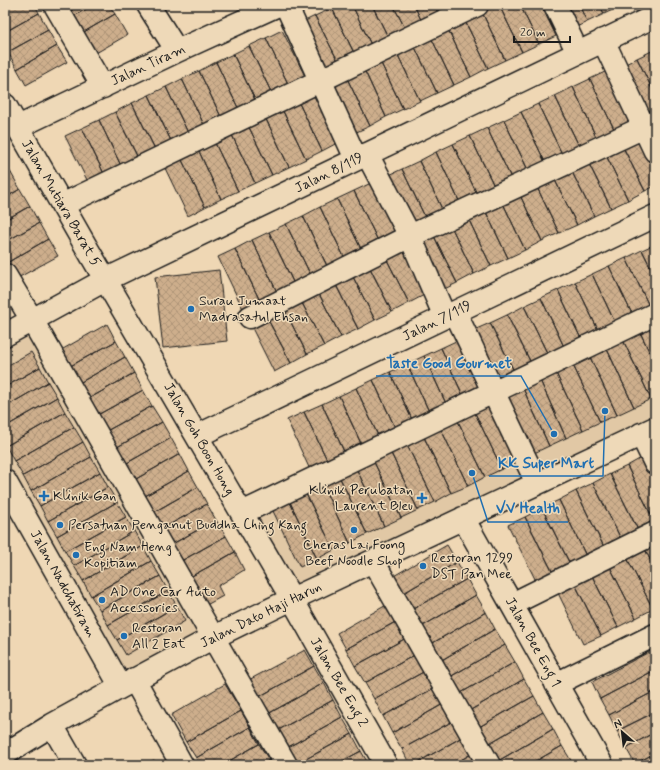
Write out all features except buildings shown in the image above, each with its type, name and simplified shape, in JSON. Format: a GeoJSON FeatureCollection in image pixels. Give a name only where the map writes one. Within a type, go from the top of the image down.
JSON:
{"type":"FeatureCollection","features":[{"type":"Feature","properties":{"kind":"street"},"geometry":{"type":"LineString","coordinates":[[55,5],[103,86]]}},
{"type":"Feature","properties":{"kind":"street"},"geometry":{"type":"LineString","coordinates":[[148,5],[176,52]]}},
{"type":"Feature","properties":{"kind":"street","name":"Jalan Tiram"},"geometry":{"type":"LineString","coordinates":[[18,127],[278,5]]}},
{"type":"Feature","properties":{"kind":"street"},"geometry":{"type":"LineString","coordinates":[[286,5],[320,80],[362,156],[410,236],[450,315],[493,392],[537,483]]}},
{"type":"Feature","properties":{"kind":"street"},"geometry":{"type":"LineString","coordinates":[[62,204],[477,5]]}},
{"type":"Feature","properties":{"kind":"street"},"geometry":{"type":"LineString","coordinates":[[555,5],[578,53]]}},
{"type":"Feature","properties":{"kind":"street","name":"Jalan 8/119"},"geometry":{"type":"LineString","coordinates":[[5,335],[105,280],[655,16]]}},
{"type":"Feature","properties":{"kind":"street"},"geometry":{"type":"LineString","coordinates":[[604,40],[649,124],[655,151]]}},
{"type":"Feature","properties":{"kind":"street","name":"Jalan Mutiara Barat 5"},"geometry":{"type":"LineString","coordinates":[[5,104],[105,280]]}},
{"type":"Feature","properties":{"kind":"street"},"geometry":{"type":"LineString","coordinates":[[250,317],[410,236],[649,124]]}},
{"type":"Feature","properties":{"kind":"street","name":"Jalan 7/119"},"geometry":{"type":"LineString","coordinates":[[197,436],[655,216]]}},
{"type":"Feature","properties":{"kind":"street"},"geometry":{"type":"LineString","coordinates":[[5,275],[214,637],[286,765]]}},
{"type":"Feature","properties":{"kind":"street","name":"Jalan Goh Boon Hong"},"geometry":{"type":"LineString","coordinates":[[105,280],[292,599]]}},
{"type":"Feature","properties":{"kind":"street"},"geometry":{"type":"LineString","coordinates":[[242,513],[655,314]]}},
{"type":"Feature","properties":{"kind":"street"},"geometry":{"type":"LineString","coordinates":[[648,431],[655,463]]}},
{"type":"Feature","properties":{"kind":"street","name":"Jalan Dato Haji Harun"},"geometry":{"type":"LineString","coordinates":[[5,754],[52,725],[214,637],[648,431]]}},
{"type":"Feature","properties":{"kind":"street","name":"Jalan Nadchatiram"},"geometry":{"type":"LineString","coordinates":[[5,481],[128,683],[182,765]]}},
{"type":"Feature","properties":{"kind":"street","name":"Jalan Bee Eng 1"},"geometry":{"type":"LineString","coordinates":[[463,518],[556,684],[596,763]]}},
{"type":"Feature","properties":{"kind":"street"},"geometry":{"type":"LineString","coordinates":[[512,604],[655,533]]}},
{"type":"Feature","properties":{"kind":"street"},"geometry":{"type":"LineString","coordinates":[[373,561],[489,765]]}},
{"type":"Feature","properties":{"kind":"street","name":"Jalan Bee Eng 2"},"geometry":{"type":"LineString","coordinates":[[292,599],[386,765]]}},
{"type":"Feature","properties":{"kind":"street"},"geometry":{"type":"LineString","coordinates":[[556,684],[654,639]]}},
{"type":"Feature","properties":{"kind":"street"},"geometry":{"type":"LineString","coordinates":[[52,725],[75,765]]}},
{"type":"Feature","properties":{"kind":"shaded area"},"geometry":{"type":"Polygon","coordinates":[[[655,319],[655,420],[296,590],[251,514],[655,319]]]}},
{"type":"Feature","properties":{"kind":"shaded area"},"geometry":{"type":"Polygon","coordinates":[[[30,328],[205,634],[125,677],[5,467],[5,342],[30,328]]]}},
{"type":"Feature","properties":{"kind":"place","name":"Surau Jumaat Madrasatul Ehsan"},"geometry":{"type":"Point","coordinates":[191,309]}},
{"type":"Feature","properties":{"kind":"place","name":"KK Super Mart"},"geometry":{"type":"Point","coordinates":[605,411]}},
{"type":"Feature","properties":{"kind":"place","name":"Taste Good Gourmet"},"geometry":{"type":"Point","coordinates":[554,434]}},
{"type":"Feature","properties":{"kind":"place","name":"VV Health"},"geometry":{"type":"Point","coordinates":[472,473]}},
{"type":"Feature","properties":{"kind":"place","name":"Klinik Gan"},"geometry":{"type":"Point","coordinates":[44,496]}},
{"type":"Feature","properties":{"kind":"place","name":"Klinik Perubatan Laurent Bleu"},"geometry":{"type":"Point","coordinates":[422,498]}},
{"type":"Feature","properties":{"kind":"place","name":"Persatuan Penganut Buddha Ching Kang"},"geometry":{"type":"Point","coordinates":[60,525]}},
{"type":"Feature","properties":{"kind":"place","name":"Cheras Lai Foong Beef Noodle Shop"},"geometry":{"type":"Point","coordinates":[354,530]}},
{"type":"Feature","properties":{"kind":"place","name":"Eng Nam Heng Kopitiam"},"geometry":{"type":"Point","coordinates":[76,555]}},
{"type":"Feature","properties":{"kind":"place","name":"Restoran 1299 DST Pan Mee"},"geometry":{"type":"Point","coordinates":[423,566]}},
{"type":"Feature","properties":{"kind":"place","name":"AD One Car Auto Accessories"},"geometry":{"type":"Point","coordinates":[102,600]}},
{"type":"Feature","properties":{"kind":"place","name":"Restoran All 2 Eat"},"geometry":{"type":"Point","coordinates":[124,636]}}]}
